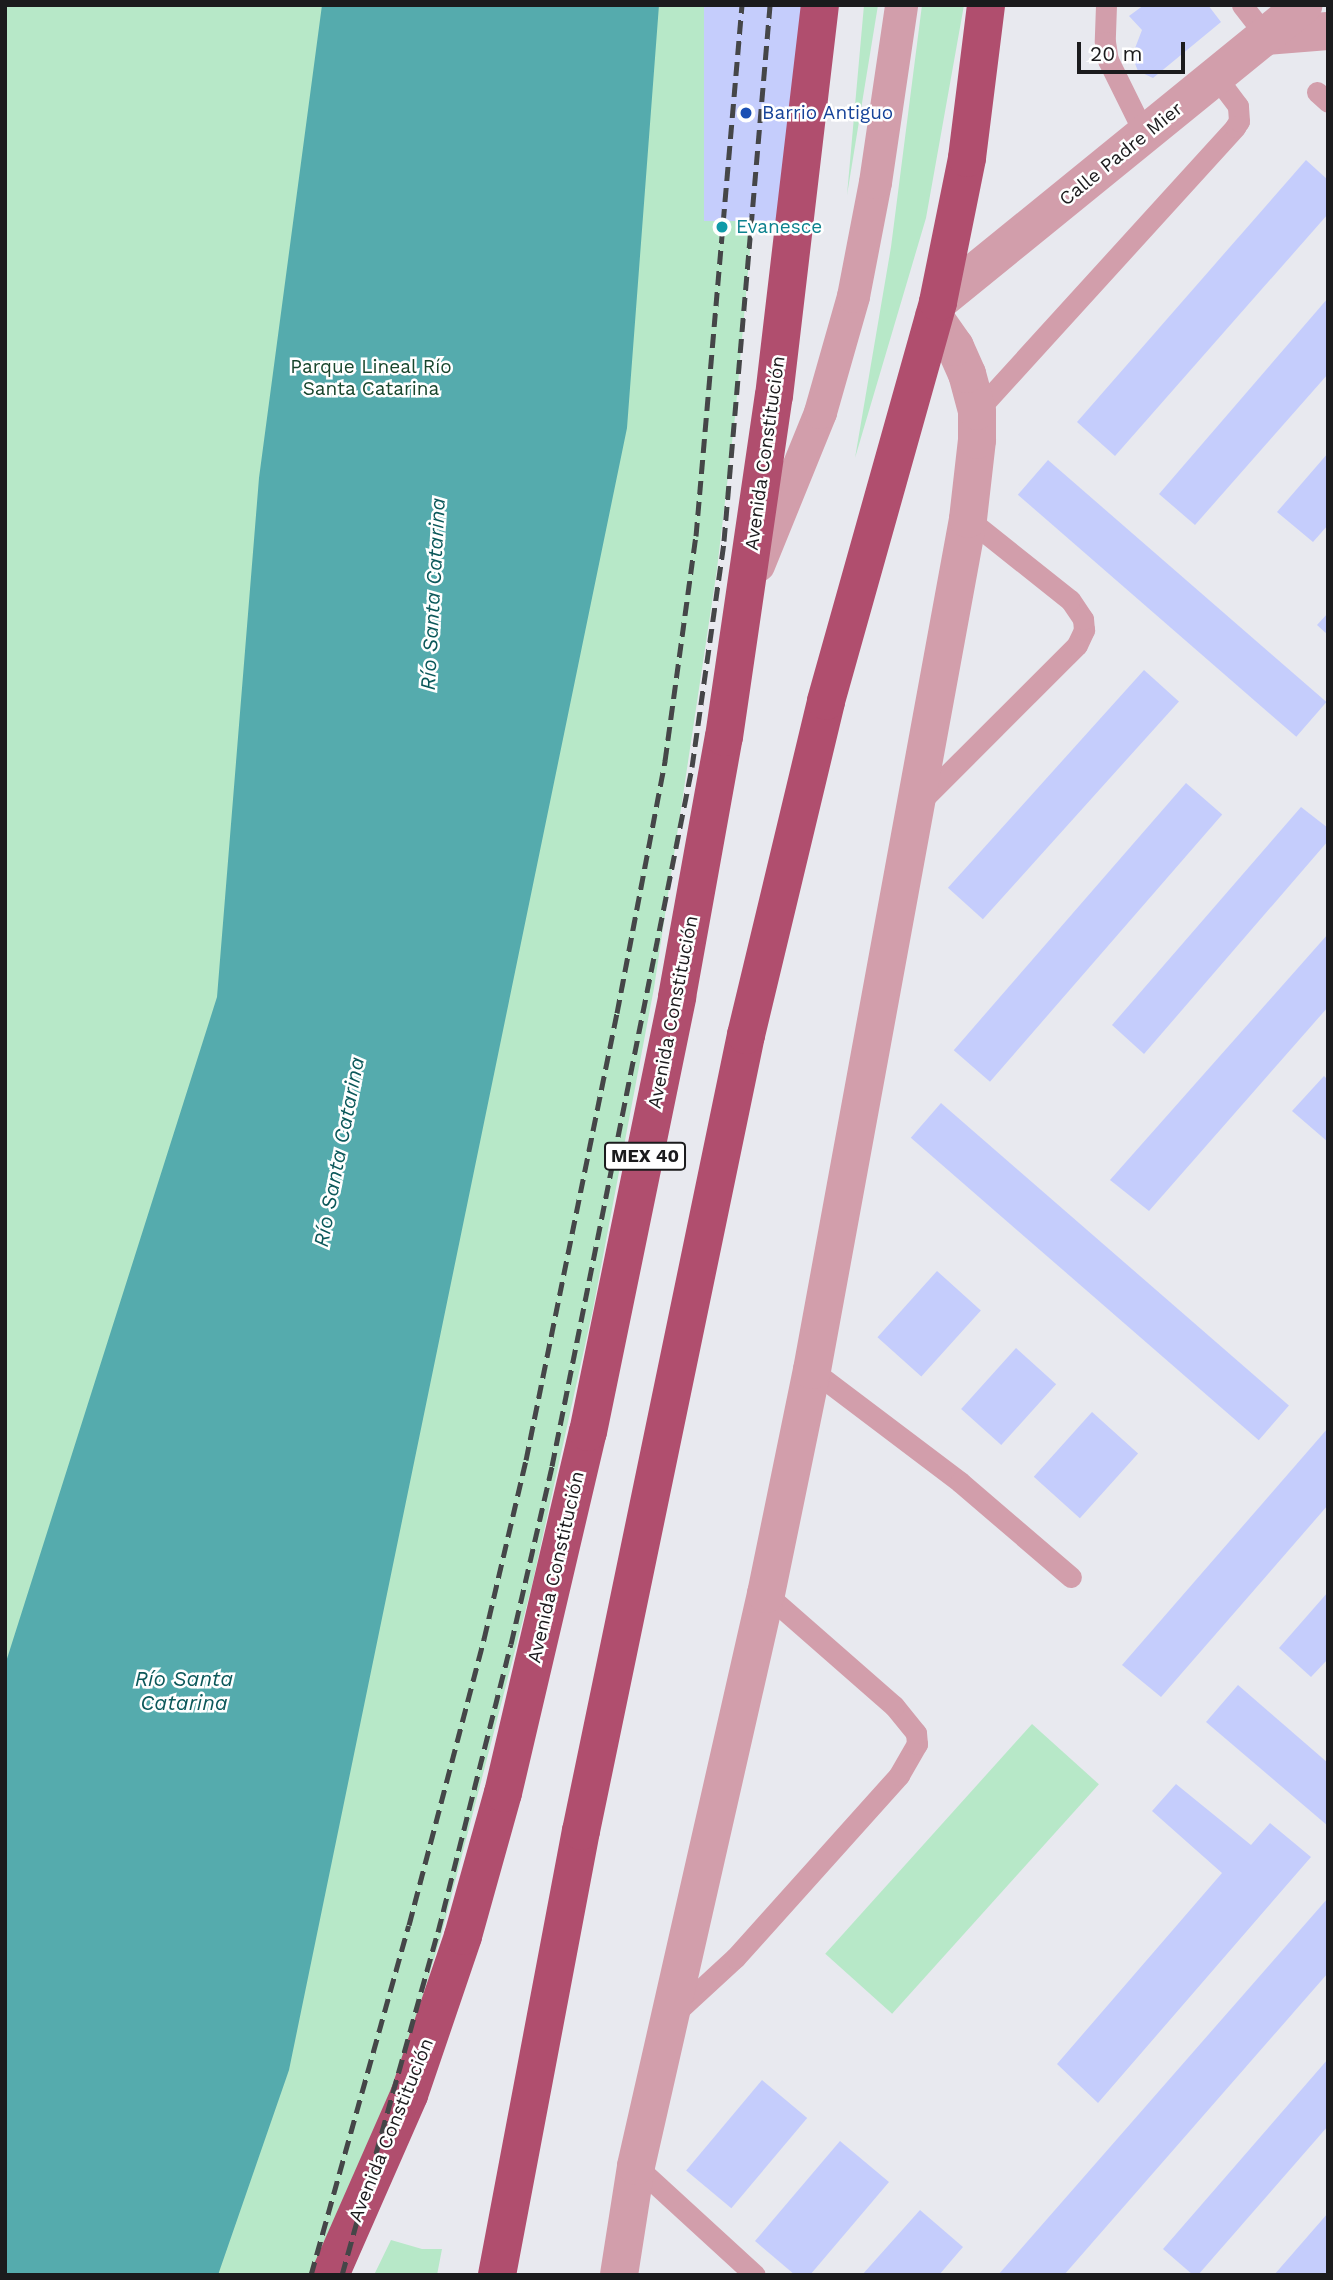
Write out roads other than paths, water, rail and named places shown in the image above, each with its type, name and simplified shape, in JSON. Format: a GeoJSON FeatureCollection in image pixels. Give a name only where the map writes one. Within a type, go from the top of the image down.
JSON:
{"type":"FeatureCollection","features":[{"type":"Feature","properties":{"kind":"highway","name":"Avenida Constitución"},"geometry":{"type":"LineString","coordinates":[[330,2275],[409,2095],[463,1936],[503,1793],[588,1432],[677,997],[746,596],[774,396],[820,5]]}},
{"type":"Feature","properties":{"kind":"highway"},"geometry":{"type":"LineString","coordinates":[[497,2275],[581,1830],[767,940],[826,701],[936,309],[967,158],[986,5]]}},
{"type":"Feature","properties":{"kind":"street"},"geometry":{"type":"LineString","coordinates":[[746,596],[820,412],[853,296],[876,182],[901,5]]}},
{"type":"Feature","properties":{"kind":"street","name":"Calle Padre Mier"},"geometry":{"type":"LineString","coordinates":[[936,309],[1303,5]]}},
{"type":"Feature","properties":{"kind":"street"},"geometry":{"type":"LineString","coordinates":[[1266,36],[1328,31]]}},
{"type":"Feature","properties":{"kind":"street"},"geometry":{"type":"LineString","coordinates":[[620,2275],[636,2166],[766,1594],[812,1370],[968,519],[977,440],[976,411],[967,374],[936,309]]}},
{"type":"Feature","properties":{"kind":"lane"},"geometry":{"type":"LineString","coordinates":[[1106,5],[1105,42],[1108,60],[1146,135]]}},
{"type":"Feature","properties":{"kind":"lane"},"geometry":{"type":"LineString","coordinates":[[1242,5],[1266,36]]}},
{"type":"Feature","properties":{"kind":"lane"},"geometry":{"type":"LineString","coordinates":[[976,411],[1235,127],[1239,121],[1238,106],[1215,76]]}},
{"type":"Feature","properties":{"kind":"lane"},"geometry":{"type":"LineString","coordinates":[[914,808],[1077,645],[1084,630],[1083,619],[1070,600],[968,519]]}},
{"type":"Feature","properties":{"kind":"lane"},"geometry":{"type":"LineString","coordinates":[[812,1370],[960,1482],[1072,1577]]}},
{"type":"Feature","properties":{"kind":"lane"},"geometry":{"type":"LineString","coordinates":[[672,2015],[735,1958],[899,1775],[917,1744],[916,1733],[894,1706],[766,1594]]}},
{"type":"Feature","properties":{"kind":"lane"},"geometry":{"type":"LineString","coordinates":[[636,2166],[755,2275]]}},
{"type":"Feature","properties":{"kind":"water","name":"Río Santa Catarina"},"geometry":{"type":"Polygon","coordinates":[[[322,5],[659,5],[627,428],[289,2070],[218,2275],[5,2275],[5,1665],[217,997],[259,478],[322,5]]]}},
{"type":"Feature","properties":{"kind":"railway"},"geometry":{"type":"LineString","coordinates":[[311,2275],[409,1925],[484,1639],[526,1460],[665,761],[696,536],[742,5]]}},
{"type":"Feature","properties":{"kind":"railway"},"geometry":{"type":"LineString","coordinates":[[342,2275],[438,1932],[511,1644],[552,1466],[692,767],[724,541],[770,5]]}},
{"type":"Feature","properties":{"kind":"place","name":"Barrio Antiguo"},"geometry":{"type":"Point","coordinates":[746,113]}},
{"type":"Feature","properties":{"kind":"place","name":"Evanesce"},"geometry":{"type":"Point","coordinates":[722,227]}},
{"type":"Feature","properties":{"kind":"park label","name":"Parque Lineal Río Santa Catarina"},"geometry":{"type":"Point","coordinates":[371,378]}}]}
